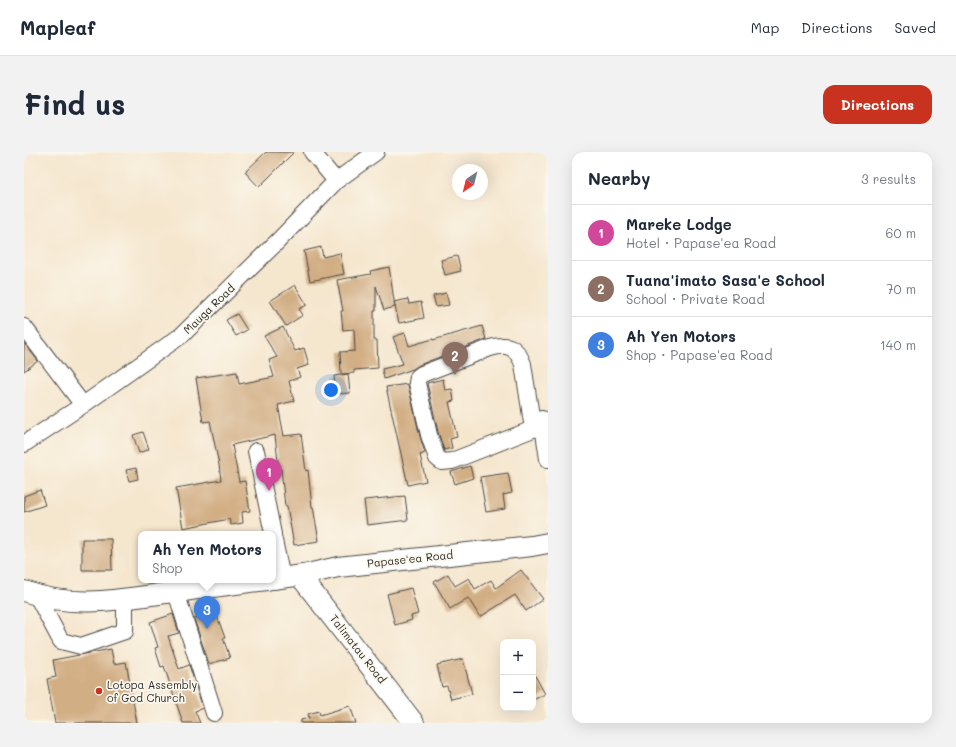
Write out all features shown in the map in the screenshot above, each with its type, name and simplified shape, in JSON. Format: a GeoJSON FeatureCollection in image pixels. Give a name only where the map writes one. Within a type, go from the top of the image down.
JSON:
{"type":"FeatureCollection","features":[{"type":"Feature","properties":{"kind":"main road","name":"Papase'ea Road"},"geometry":{"type":"LineString","coordinates":[[280,578],[338,567],[524,547],[548,543]]}},
{"type":"Feature","properties":{"kind":"main road","name":"Talimatau Road"},"geometry":{"type":"LineString","coordinates":[[280,578],[414,723]]}},
{"type":"Feature","properties":{"kind":"main road","name":"Papase'ea Road"},"geometry":{"type":"LineString","coordinates":[[31,594],[62,601],[95,602],[243,583]]}},
{"type":"Feature","properties":{"kind":"street"},"geometry":{"type":"LineString","coordinates":[[312,152],[336,181]]}},
{"type":"Feature","properties":{"kind":"street","name":"Mauga Road"},"geometry":{"type":"LineString","coordinates":[[24,444],[83,405],[182,334],[278,241],[336,181],[376,152]]}},
{"type":"Feature","properties":{"kind":"street"},"geometry":{"type":"LineString","coordinates":[[24,327],[83,405]]}},
{"type":"Feature","properties":{"kind":"street"},"geometry":{"type":"LineString","coordinates":[[539,424],[452,461],[442,462],[437,458],[429,434],[417,383],[418,377],[422,374],[490,348],[508,346],[514,349],[520,355],[523,364],[539,424],[548,459]]}},
{"type":"Feature","properties":{"kind":"street"},"geometry":{"type":"LineString","coordinates":[[256,451],[272,531]]}},
{"type":"Feature","properties":{"kind":"street"},"geometry":{"type":"LineString","coordinates":[[276,553],[280,578]]}},
{"type":"Feature","properties":{"kind":"street"},"geometry":{"type":"LineString","coordinates":[[176,592],[214,713]]}},
{"type":"Feature","properties":{"kind":"street"},"geometry":{"type":"LineString","coordinates":[[31,594],[61,641],[81,646],[125,631],[125,599]]}},
{"type":"Feature","properties":{"kind":"building"},"geometry":{"type":"Polygon","coordinates":[[[266,152],[294,152],[259,187],[245,172],[266,152]]]}},
{"type":"Feature","properties":{"kind":"building"},"geometry":{"type":"Polygon","coordinates":[[[321,247],[323,257],[340,253],[344,274],[310,281],[304,251],[321,247]]]}},
{"type":"Feature","properties":{"kind":"building"},"geometry":{"type":"Polygon","coordinates":[[[457,256],[461,271],[445,275],[441,260],[457,256]]]}},
{"type":"Feature","properties":{"kind":"building"},"geometry":{"type":"Polygon","coordinates":[[[389,267],[395,307],[384,310],[376,286],[374,340],[377,340],[378,368],[354,370],[354,373],[341,374],[340,352],[355,351],[354,329],[343,330],[341,311],[343,311],[337,280],[371,274],[370,271],[389,267]]]}},
{"type":"Feature","properties":{"kind":"building"},"geometry":{"type":"Polygon","coordinates":[[[295,285],[307,305],[299,309],[303,315],[286,326],[270,301],[295,285]]]}},
{"type":"Feature","properties":{"kind":"building"},"geometry":{"type":"Polygon","coordinates":[[[446,293],[449,305],[436,307],[433,296],[446,293]]]}},
{"type":"Feature","properties":{"kind":"building"},"geometry":{"type":"Polygon","coordinates":[[[408,299],[409,304],[421,302],[424,318],[399,323],[394,302],[408,299]]]}},
{"type":"Feature","properties":{"kind":"building"},"geometry":{"type":"Polygon","coordinates":[[[237,314],[247,330],[236,336],[226,320],[237,314]]]}},
{"type":"Feature","properties":{"kind":"building"},"geometry":{"type":"Polygon","coordinates":[[[482,326],[486,339],[419,365],[413,369],[384,379],[382,369],[403,364],[393,337],[405,333],[409,346],[482,326]]]}},
{"type":"Feature","properties":{"kind":"building"},"geometry":{"type":"Polygon","coordinates":[[[283,327],[295,351],[304,348],[309,365],[297,369],[300,377],[289,381],[294,401],[278,405],[284,436],[301,434],[306,471],[308,470],[312,507],[319,541],[294,545],[287,506],[285,506],[275,435],[232,445],[239,482],[245,481],[250,511],[242,512],[243,523],[231,525],[229,519],[183,528],[176,488],[221,480],[210,421],[203,422],[196,378],[237,372],[239,384],[274,377],[269,360],[277,357],[264,336],[283,327]]]}},
{"type":"Feature","properties":{"kind":"building"},"geometry":{"type":"Polygon","coordinates":[[[24,343],[38,361],[24,371],[24,343]]]}},
{"type":"Feature","properties":{"kind":"building"},"geometry":{"type":"Polygon","coordinates":[[[348,374],[350,393],[336,394],[334,376],[348,374]]]}},
{"type":"Feature","properties":{"kind":"building"},"geometry":{"type":"Polygon","coordinates":[[[443,379],[445,390],[452,389],[454,401],[449,402],[457,437],[450,439],[452,448],[444,450],[438,432],[427,383],[443,379]]]}},
{"type":"Feature","properties":{"kind":"building"},"geometry":{"type":"Polygon","coordinates":[[[408,384],[425,453],[420,455],[426,481],[408,485],[386,387],[408,384]]]}},
{"type":"Feature","properties":{"kind":"building"},"geometry":{"type":"Polygon","coordinates":[[[143,432],[149,449],[139,453],[133,435],[143,432]]]}},
{"type":"Feature","properties":{"kind":"building"},"geometry":{"type":"Polygon","coordinates":[[[470,466],[473,478],[455,484],[451,472],[470,466]]]}},
{"type":"Feature","properties":{"kind":"building"},"geometry":{"type":"Polygon","coordinates":[[[136,468],[138,479],[129,481],[126,470],[136,468]]]}},
{"type":"Feature","properties":{"kind":"building"},"geometry":{"type":"Polygon","coordinates":[[[508,473],[512,493],[503,495],[505,509],[486,512],[480,477],[508,473]]]}},
{"type":"Feature","properties":{"kind":"building"},"geometry":{"type":"Polygon","coordinates":[[[40,490],[45,505],[24,512],[24,496],[40,490]]]}},
{"type":"Feature","properties":{"kind":"building"},"geometry":{"type":"Polygon","coordinates":[[[405,496],[408,520],[367,525],[364,500],[405,496]]]}},
{"type":"Feature","properties":{"kind":"building"},"geometry":{"type":"Polygon","coordinates":[[[82,539],[111,539],[112,570],[82,570],[82,539]]]}},
{"type":"Feature","properties":{"kind":"building"},"geometry":{"type":"Polygon","coordinates":[[[521,570],[543,599],[526,611],[515,595],[480,617],[468,598],[450,609],[434,582],[448,574],[455,586],[469,578],[475,589],[491,580],[496,588],[521,570]]]}},
{"type":"Feature","properties":{"kind":"building"},"geometry":{"type":"Polygon","coordinates":[[[411,588],[418,614],[411,616],[412,620],[395,625],[387,594],[411,588]]]}},
{"type":"Feature","properties":{"kind":"building"},"geometry":{"type":"Polygon","coordinates":[[[212,602],[225,638],[223,638],[230,658],[209,664],[194,619],[201,616],[198,607],[212,602]]]}},
{"type":"Feature","properties":{"kind":"building"},"geometry":{"type":"Polygon","coordinates":[[[173,614],[179,633],[168,636],[179,669],[189,665],[203,708],[195,711],[200,723],[183,723],[164,666],[161,667],[155,648],[158,647],[150,622],[173,614]]]}},
{"type":"Feature","properties":{"kind":"building"},"geometry":{"type":"Polygon","coordinates":[[[111,649],[114,664],[126,662],[137,723],[55,723],[47,679],[56,677],[53,660],[111,649]]]}},
{"type":"Feature","properties":{"kind":"building"},"geometry":{"type":"Polygon","coordinates":[[[463,659],[472,694],[451,699],[447,686],[442,687],[437,665],[463,659]]]}},
{"type":"Feature","properties":{"kind":"building"},"geometry":{"type":"Polygon","coordinates":[[[536,678],[545,694],[536,698],[536,678]]]}},
{"type":"Feature","properties":{"kind":"building"},"geometry":{"type":"Polygon","coordinates":[[[350,706],[356,723],[301,723],[301,720],[309,718],[308,714],[319,711],[320,715],[350,706]]]}},
{"type":"Feature","properties":{"kind":"place","name":"Tuana'imato Sasa'e School"},"geometry":{"type":"Point","coordinates":[455,375]}},
{"type":"Feature","properties":{"kind":"place","name":"Mareke Lodge"},"geometry":{"type":"Point","coordinates":[269,491]}},
{"type":"Feature","properties":{"kind":"place","name":"Ah Yen Motors"},"geometry":{"type":"Point","coordinates":[207,629]}},
{"type":"Feature","properties":{"kind":"place","name":"Lotopa Assembly of God Church"},"geometry":{"type":"Point","coordinates":[99,691]}}]}
